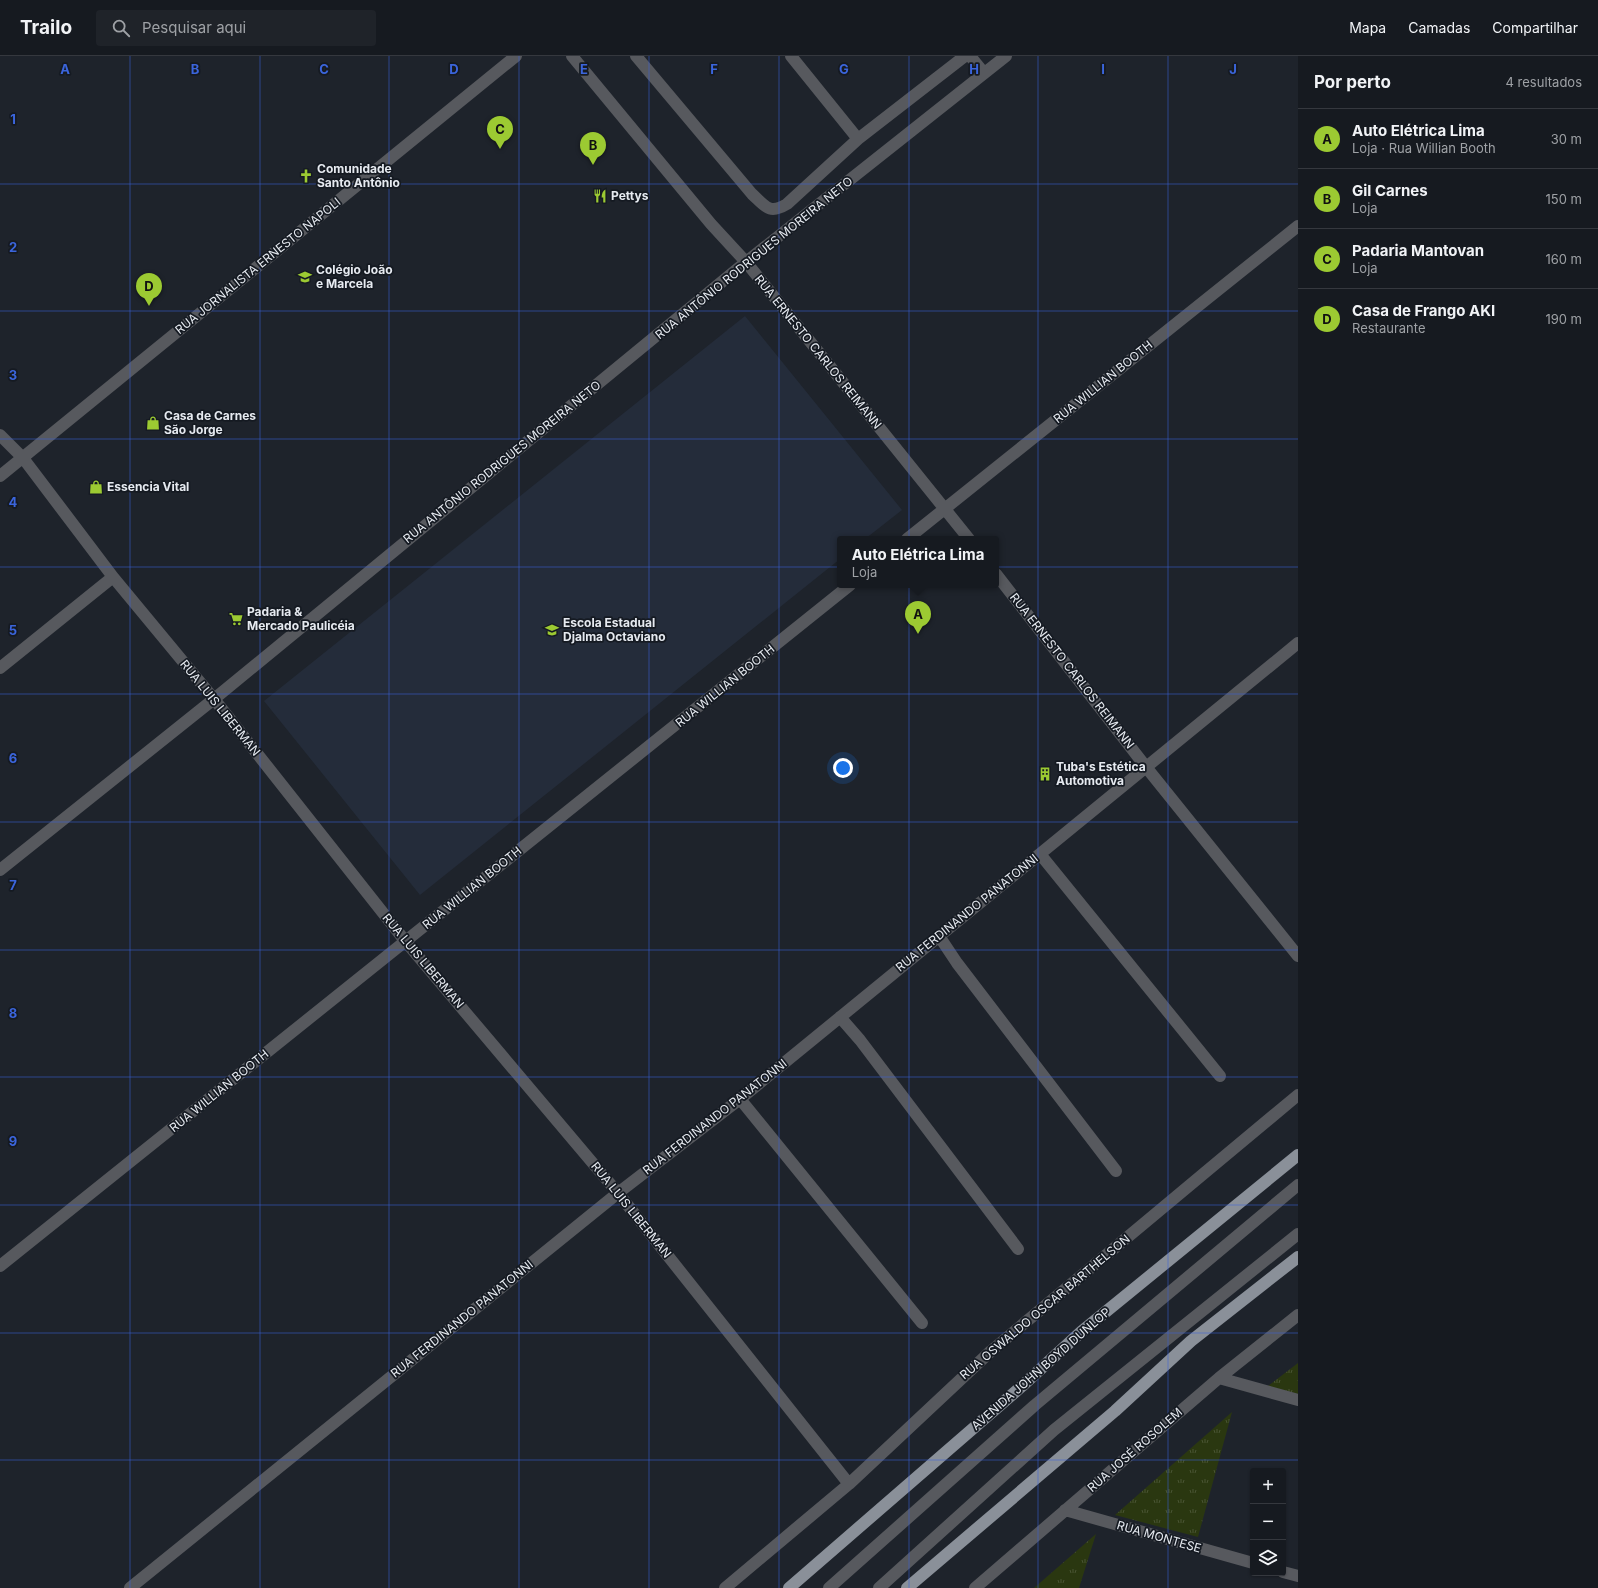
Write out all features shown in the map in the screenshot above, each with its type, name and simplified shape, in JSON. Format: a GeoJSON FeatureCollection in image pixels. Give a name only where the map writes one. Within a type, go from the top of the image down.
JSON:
{"type":"FeatureCollection","features":[{"type":"Feature","properties":{"kind":"main road","name":"AVENIDA JOHN BOYD DUNLOP"},"geometry":{"type":"LineString","coordinates":[[789,1587],[1022,1386],[1081,1332],[1298,1155]]}},
{"type":"Feature","properties":{"kind":"main road"},"geometry":{"type":"LineString","coordinates":[[907,1588],[1115,1411],[1191,1341],[1298,1257]]}},
{"type":"Feature","properties":{"kind":"street","name":"RUA JORNALISTA ERNESTO NAPOLI"},"geometry":{"type":"LineString","coordinates":[[0,476],[516,56]]}},
{"type":"Feature","properties":{"kind":"street","name":"RUA ERNESTO CARLOS REIMANN"},"geometry":{"type":"LineString","coordinates":[[572,56],[712,224],[746,262],[967,536]]}},
{"type":"Feature","properties":{"kind":"street"},"geometry":{"type":"LineString","coordinates":[[636,56],[744,184],[768,208],[774,210],[779,209],[786,204],[858,139],[965,56]]}},
{"type":"Feature","properties":{"kind":"street"},"geometry":{"type":"LineString","coordinates":[[791,56],[858,139]]}},
{"type":"Feature","properties":{"kind":"street"},"geometry":{"type":"LineString","coordinates":[[970,56],[984,73]]}},
{"type":"Feature","properties":{"kind":"street","name":"RUA ANTÔNIO RODRIGUES MOREIRA NETO"},"geometry":{"type":"LineString","coordinates":[[0,870],[214,699],[746,262],[1006,56]]}},
{"type":"Feature","properties":{"kind":"street","name":"RUA WILLIAN BOOTH"},"geometry":{"type":"LineString","coordinates":[[911,536],[1298,226]]}},
{"type":"Feature","properties":{"kind":"street","name":"RUA LUIS LIBERMAN"},"geometry":{"type":"LineString","coordinates":[[0,435],[23,458],[113,578],[214,699],[406,942],[618,1192],[849,1484]]}},
{"type":"Feature","properties":{"kind":"street"},"geometry":{"type":"LineString","coordinates":[[0,668],[113,578]]}},
{"type":"Feature","properties":{"kind":"street","name":"RUA ERNESTO CARLOS REIMANN"},"geometry":{"type":"LineString","coordinates":[[999,578],[1146,767],[1298,956]]}},
{"type":"Feature","properties":{"kind":"street","name":"RUA WILLIAN BOOTH"},"geometry":{"type":"LineString","coordinates":[[0,1266],[846,588]]}},
{"type":"Feature","properties":{"kind":"street","name":"RUA FERDINANDO PANATONNI"},"geometry":{"type":"LineString","coordinates":[[130,1588],[618,1192],[740,1099],[1298,643]]}},
{"type":"Feature","properties":{"kind":"street"},"geometry":{"type":"LineString","coordinates":[[1040,854],[1220,1076]]}},
{"type":"Feature","properties":{"kind":"street"},"geometry":{"type":"LineString","coordinates":[[939,936],[957,963],[1116,1171]]}},
{"type":"Feature","properties":{"kind":"street"},"geometry":{"type":"LineString","coordinates":[[840,1018],[860,1040],[1018,1249]]}},
{"type":"Feature","properties":{"kind":"street","name":"RUA OSWALDO OSCAR BARTHELSON"},"geometry":{"type":"LineString","coordinates":[[725,1588],[849,1484],[990,1351],[1298,1095]]}},
{"type":"Feature","properties":{"kind":"street"},"geometry":{"type":"LineString","coordinates":[[740,1099],[922,1323]]}},
{"type":"Feature","properties":{"kind":"street"},"geometry":{"type":"LineString","coordinates":[[829,1588],[1035,1406],[1298,1185]]}},
{"type":"Feature","properties":{"kind":"street"},"geometry":{"type":"LineString","coordinates":[[879,1588],[1054,1430],[1298,1234]]}},
{"type":"Feature","properties":{"kind":"street","name":"RUA JOSÉ ROSOLEM"},"geometry":{"type":"LineString","coordinates":[[975,1588],[1219,1378],[1298,1315]]}},
{"type":"Feature","properties":{"kind":"street"},"geometry":{"type":"LineString","coordinates":[[1219,1378],[1298,1400]]}},
{"type":"Feature","properties":{"kind":"street","name":"RUA MONTESE"},"geometry":{"type":"LineString","coordinates":[[1065,1510],[1250,1562]]}},
{"type":"Feature","properties":{"kind":"street"},"geometry":{"type":"LineString","coordinates":[[1286,1573],[1298,1576]]}},
{"type":"Feature","properties":{"kind":"shaded area","name":"Escola Estadual Djalma Octaviano"},"geometry":{"type":"Polygon","coordinates":[[[745,316],[902,510],[869,536],[837,536],[837,561],[420,895],[264,701],[745,316]]]}},
{"type":"Feature","properties":{"kind":"green space"},"geometry":{"type":"Polygon","coordinates":[[[1298,1363],[1298,1394],[1268,1386],[1298,1363]]]}},
{"type":"Feature","properties":{"kind":"green space"},"geometry":{"type":"Polygon","coordinates":[[[1232,1412],[1198,1537],[1115,1515],[1232,1412]]]}},
{"type":"Feature","properties":{"kind":"green space"},"geometry":{"type":"Polygon","coordinates":[[[1096,1534],[1079,1588],[1034,1588],[1096,1534]]]}},
{"type":"Feature","properties":{"kind":"place","name":"Padaria Mantovan"},"geometry":{"type":"Point","coordinates":[500,149]}},
{"type":"Feature","properties":{"kind":"place","name":"Gil Carnes"},"geometry":{"type":"Point","coordinates":[593,165]}},
{"type":"Feature","properties":{"kind":"place","name":"Comunidade Santo Antônio"},"geometry":{"type":"Point","coordinates":[306,176]}},
{"type":"Feature","properties":{"kind":"place","name":"Pettys"},"geometry":{"type":"Point","coordinates":[600,196]}},
{"type":"Feature","properties":{"kind":"place","name":"Colégio João e Marcela"},"geometry":{"type":"Point","coordinates":[305,277]}},
{"type":"Feature","properties":{"kind":"place","name":"Casa de Frango AKI"},"geometry":{"type":"Point","coordinates":[149,306]}},
{"type":"Feature","properties":{"kind":"place","name":"Casa de Carnes São Jorge"},"geometry":{"type":"Point","coordinates":[153,423]}},
{"type":"Feature","properties":{"kind":"place","name":"Essencia Vital"},"geometry":{"type":"Point","coordinates":[96,487]}},
{"type":"Feature","properties":{"kind":"place","name":"Padaria & Mercado Paulicéia"},"geometry":{"type":"Point","coordinates":[236,619]}},
{"type":"Feature","properties":{"kind":"place","name":"Escola Estadual Djalma Octaviano"},"geometry":{"type":"Point","coordinates":[552,630]}},
{"type":"Feature","properties":{"kind":"place","name":"Auto Elétrica Lima"},"geometry":{"type":"Point","coordinates":[918,634]}},
{"type":"Feature","properties":{"kind":"place","name":"Tuba's Estética Automotiva"},"geometry":{"type":"Point","coordinates":[1045,774]}}]}
